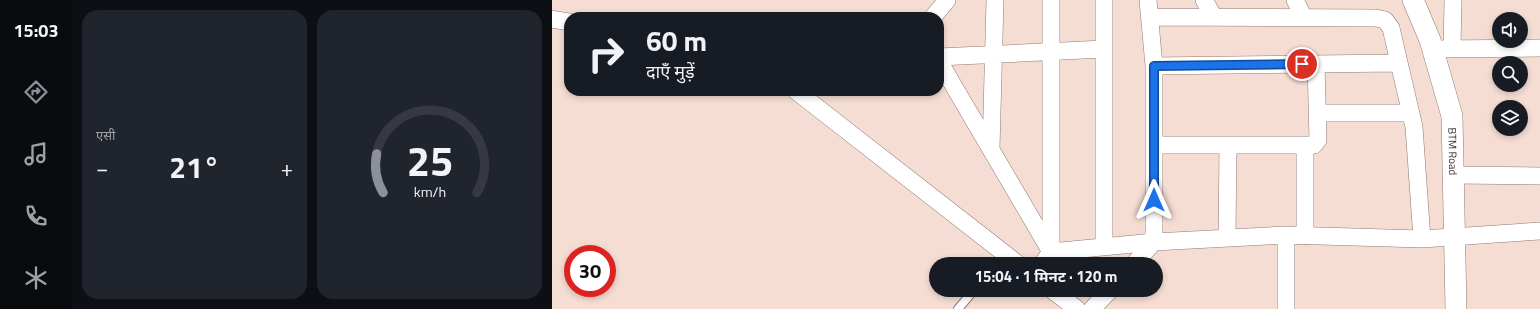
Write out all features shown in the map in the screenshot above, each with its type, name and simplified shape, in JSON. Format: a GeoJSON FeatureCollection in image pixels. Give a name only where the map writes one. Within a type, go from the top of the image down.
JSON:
{"type":"FeatureCollection","features":[{"type":"Feature","properties":{"kind":"street"},"geometry":{"type":"LineString","coordinates":[[937,12],[948,0]]}},
{"type":"Feature","properties":{"kind":"street"},"geometry":{"type":"LineString","coordinates":[[991,149],[995,0]]}},
{"type":"Feature","properties":{"kind":"street"},"geometry":{"type":"LineString","coordinates":[[1047,257],[1051,0]]}},
{"type":"Feature","properties":{"kind":"street"},"geometry":{"type":"LineString","coordinates":[[1104,0],[1104,247]]}},
{"type":"Feature","properties":{"kind":"street"},"geometry":{"type":"LineString","coordinates":[[1140,257],[1154,242],[1154,66],[1148,0]]}},
{"type":"Feature","properties":{"kind":"street"},"geometry":{"type":"LineString","coordinates":[[1204,0],[1214,17]]}},
{"type":"Feature","properties":{"kind":"street"},"geometry":{"type":"LineString","coordinates":[[1295,0],[1304,18]]}},
{"type":"Feature","properties":{"kind":"street","name":"BTM Road"},"geometry":{"type":"LineString","coordinates":[[1413,0],[1443,48],[1452,116],[1456,309]]}},
{"type":"Feature","properties":{"kind":"street"},"geometry":{"type":"LineString","coordinates":[[1453,0],[1443,48],[1540,48]]}},
{"type":"Feature","properties":{"kind":"street"},"geometry":{"type":"LineString","coordinates":[[1150,17],[1376,18],[1386,20],[1391,28],[1414,127],[1422,239]]}},
{"type":"Feature","properties":{"kind":"street"},"geometry":{"type":"LineString","coordinates":[[552,19],[564,21]]}},
{"type":"Feature","properties":{"kind":"street"},"geometry":{"type":"LineString","coordinates":[[944,57],[1104,49]]}},
{"type":"Feature","properties":{"kind":"street"},"geometry":{"type":"LineString","coordinates":[[1154,66],[1398,63]]}},
{"type":"Feature","properties":{"kind":"street"},"geometry":{"type":"LineString","coordinates":[[1154,145],[1314,144],[1318,140],[1316,64]]}},
{"type":"Feature","properties":{"kind":"street"},"geometry":{"type":"LineString","coordinates":[[944,69],[991,149],[1046,257]]}},
{"type":"Feature","properties":{"kind":"street"},"geometry":{"type":"LineString","coordinates":[[802,96],[1002,257]]}},
{"type":"Feature","properties":{"kind":"street"},"geometry":{"type":"LineString","coordinates":[[1317,113],[1410,113]]}},
{"type":"Feature","properties":{"kind":"street"},"geometry":{"type":"LineString","coordinates":[[1227,238],[1228,145]]}},
{"type":"Feature","properties":{"kind":"street"},"geometry":{"type":"LineString","coordinates":[[1305,145],[1305,236]]}},
{"type":"Feature","properties":{"kind":"street"},"geometry":{"type":"LineString","coordinates":[[1453,175],[1540,176]]}},
{"type":"Feature","properties":{"kind":"street"},"geometry":{"type":"LineString","coordinates":[[1052,257],[1104,247],[1154,242],[1227,238],[1286,235],[1422,239],[1540,231]]}},
{"type":"Feature","properties":{"kind":"street"},"geometry":{"type":"LineString","coordinates":[[1286,235],[1286,309]]}},
{"type":"Feature","properties":{"kind":"street"},"geometry":{"type":"LineString","coordinates":[[1061,297],[1077,309]]}},
{"type":"Feature","properties":{"kind":"street"},"geometry":{"type":"LineString","coordinates":[[1092,309],[1103,297]]}},
{"type":"Feature","properties":{"kind":"lane"},"geometry":{"type":"LineString","coordinates":[[958,309],[968,297]]}},
{"type":"Feature","properties":{"kind":"route"},"geometry":{"type":"LineString","coordinates":[[1154,200],[1154,66],[1302,64]]}}]}
